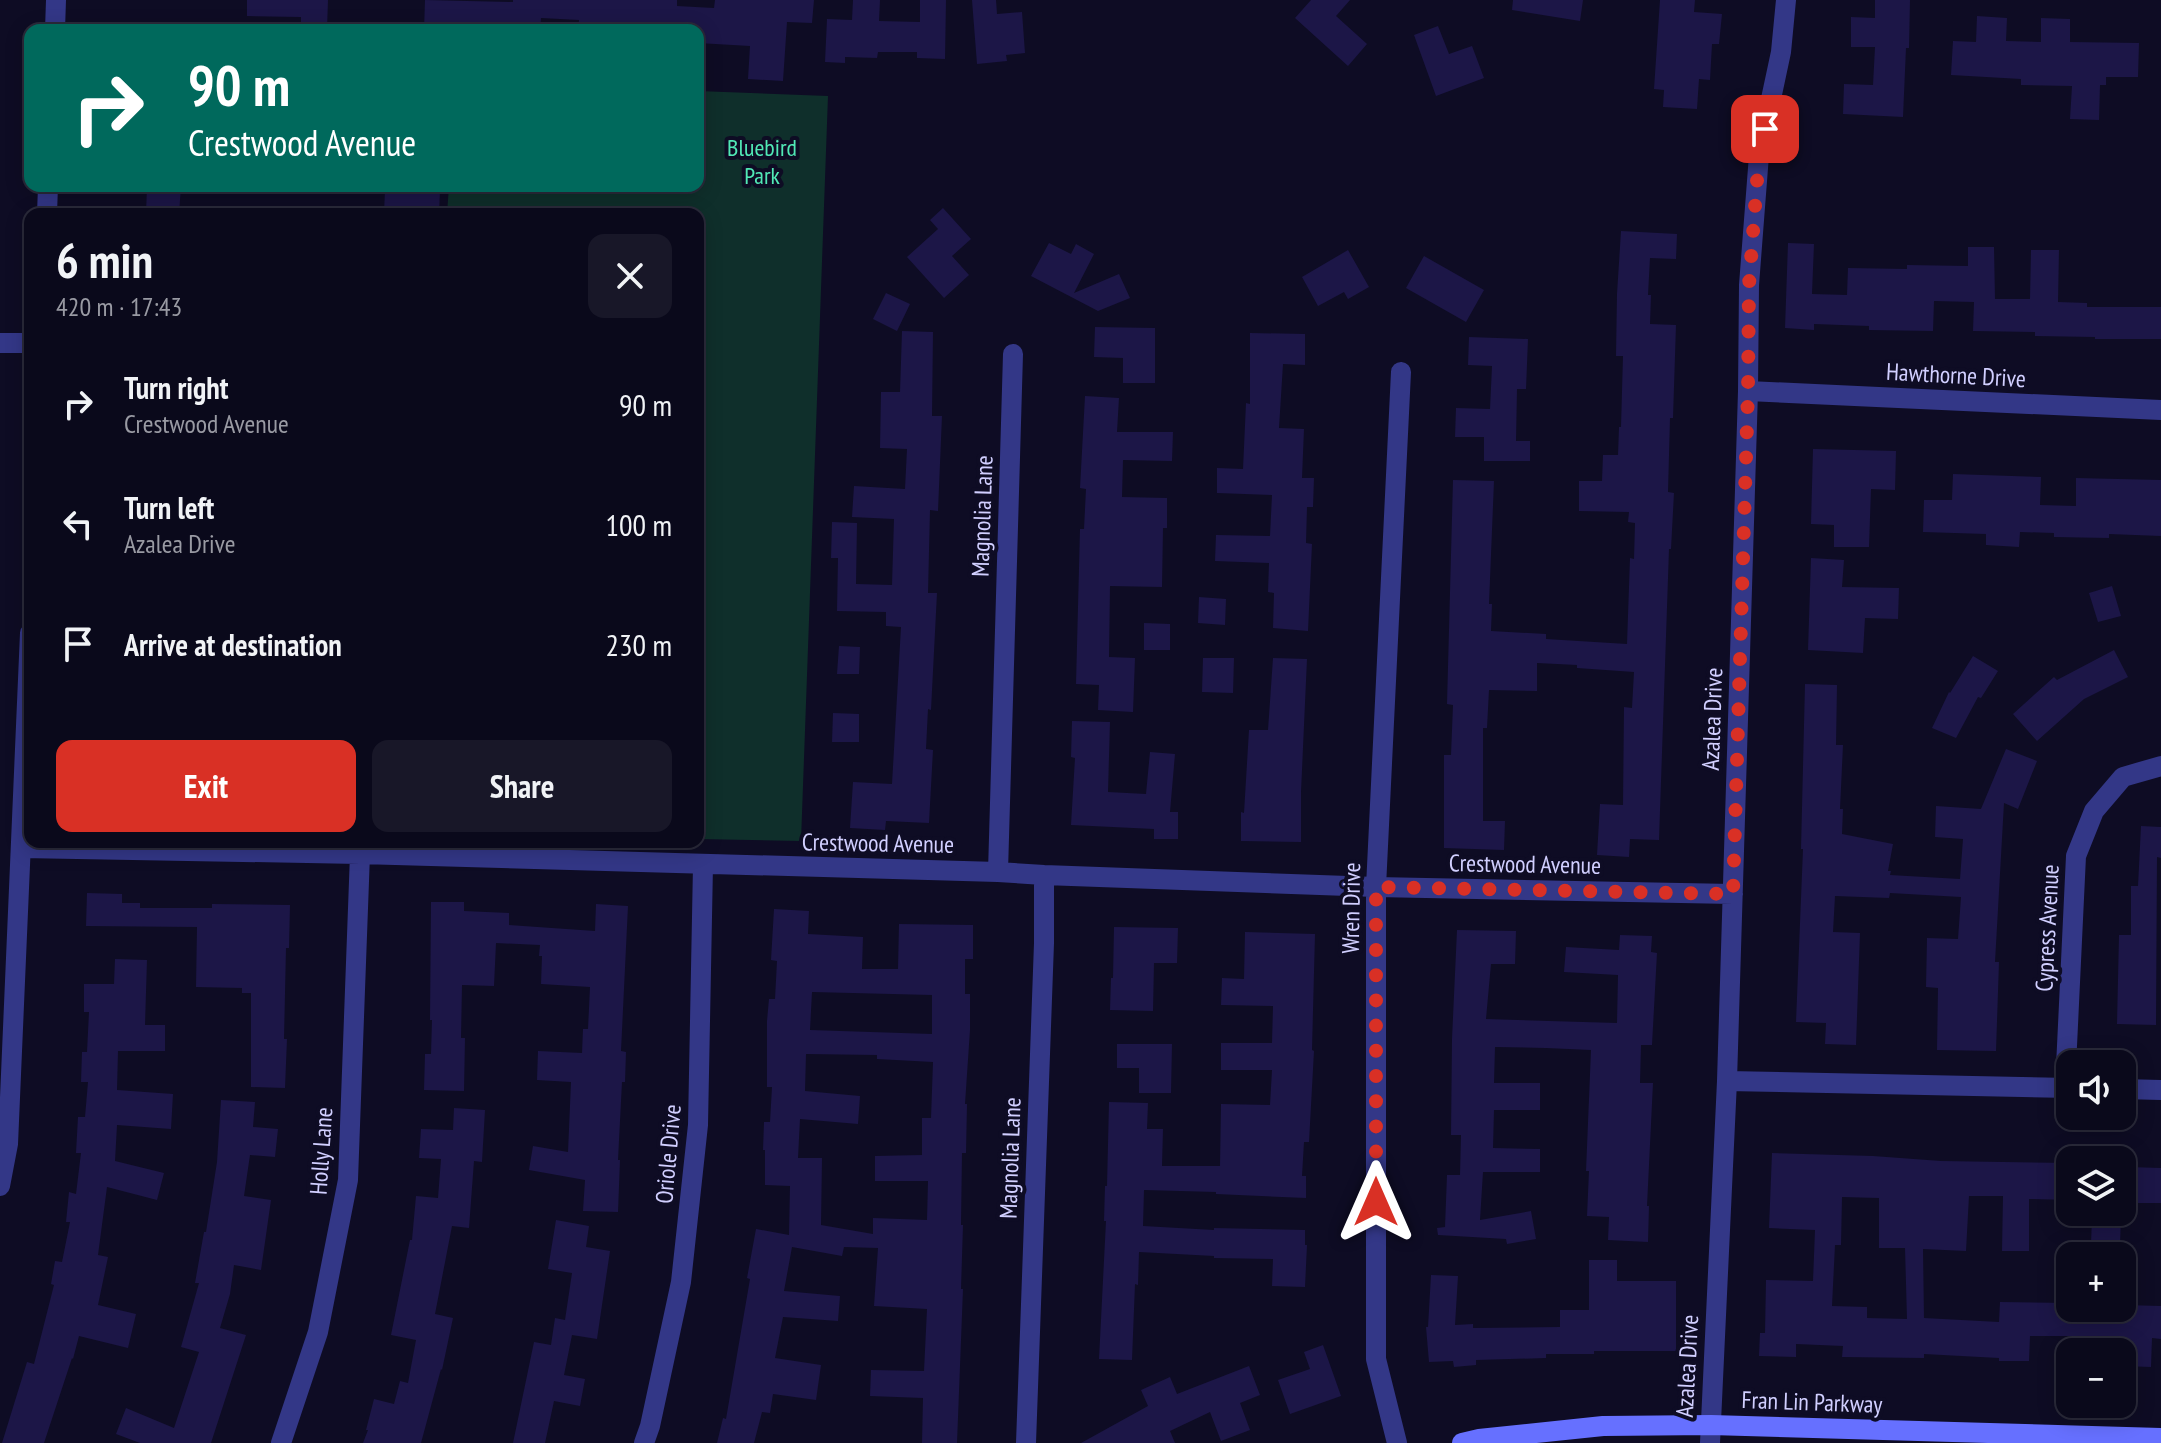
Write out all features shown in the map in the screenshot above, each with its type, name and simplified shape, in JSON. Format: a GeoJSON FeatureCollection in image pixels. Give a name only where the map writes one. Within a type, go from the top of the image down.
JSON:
{"type":"FeatureCollection","features":[{"type":"Feature","properties":{"kind":"street"},"geometry":{"type":"LineString","coordinates":[[55,24],[56,0]]}},
{"type":"Feature","properties":{"kind":"street","name":"Azalea Drive"},"geometry":{"type":"LineString","coordinates":[[1710,1434],[1727,1081],[1749,285],[1759,155],[1781,52],[1786,0]]}},
{"type":"Feature","properties":{"kind":"street"},"geometry":{"type":"LineString","coordinates":[[0,343],[24,343]]}},
{"type":"Feature","properties":{"kind":"street","name":"Magnolia Lane"},"geometry":{"type":"LineString","coordinates":[[998,872],[1013,354]]}},
{"type":"Feature","properties":{"kind":"street","name":"Wren Drive"},"geometry":{"type":"LineString","coordinates":[[1397,1443],[1376,1359],[1376,887],[1401,372]]}},
{"type":"Feature","properties":{"kind":"street","name":"Hawthorne Drive"},"geometry":{"type":"LineString","coordinates":[[1748,391],[2161,410]]}},
{"type":"Feature","properties":{"kind":"street","name":"Cypress Avenue"},"geometry":{"type":"LineString","coordinates":[[2069,1050],[2076,856],[2094,811],[2123,777],[2161,766]]}},
{"type":"Feature","properties":{"kind":"street"},"geometry":{"type":"LineString","coordinates":[[0,1186],[8,1144],[24,794]]}},
{"type":"Feature","properties":{"kind":"street","name":"Crestwood Avenue"},"geometry":{"type":"LineString","coordinates":[[22,848],[360,854],[398,849],[703,865],[998,872],[1376,887],[1733,894]]}},
{"type":"Feature","properties":{"kind":"street","name":"Holly Lane"},"geometry":{"type":"LineString","coordinates":[[281,1443],[318,1332],[348,1180],[360,854]]}},
{"type":"Feature","properties":{"kind":"street","name":"Oriole Drive"},"geometry":{"type":"LineString","coordinates":[[644,1443],[681,1282],[698,1125],[703,865]]}},
{"type":"Feature","properties":{"kind":"street","name":"Magnolia Lane"},"geometry":{"type":"LineString","coordinates":[[1026,1443],[1044,875]]}},
{"type":"Feature","properties":{"kind":"street"},"geometry":{"type":"LineString","coordinates":[[1727,1081],[2056,1088]]}},
{"type":"Feature","properties":{"kind":"street"},"geometry":{"type":"LineString","coordinates":[[2136,1089],[2161,1090]]}},
{"type":"Feature","properties":{"kind":"street","name":"Fran Lin Parkway"},"geometry":{"type":"LineString","coordinates":[[1462,1443],[1603,1426],[1710,1434],[2161,1438]]}},
{"type":"Feature","properties":{"kind":"green space","name":"Bluebird Park"},"geometry":{"type":"Polygon","coordinates":[[[704,91],[828,96],[801,841],[704,839],[704,208],[447,208],[449,192],[704,192],[704,91]]]}},
{"type":"Feature","properties":{"kind":"building"},"geometry":{"type":"Polygon","coordinates":[[[247,0],[328,0],[327,24],[301,24],[301,17],[247,16],[247,0]]]}},
{"type":"Feature","properties":{"kind":"building"},"geometry":{"type":"Polygon","coordinates":[[[425,0],[677,0],[677,6],[714,8],[715,0],[814,0],[812,23],[787,22],[783,81],[748,79],[750,46],[704,43],[704,24],[579,24],[579,20],[541,18],[540,24],[424,24],[425,0]]]}},
{"type":"Feature","properties":{"kind":"building"},"geometry":{"type":"Polygon","coordinates":[[[853,0],[880,0],[879,21],[920,22],[920,0],[946,0],[945,59],[917,58],[917,52],[878,52],[877,58],[845,57],[845,63],[825,62],[827,19],[852,20],[853,0]]]}},
{"type":"Feature","properties":{"kind":"building"},"geometry":{"type":"Polygon","coordinates":[[[972,0],[996,0],[997,14],[1022,12],[1025,53],[1006,55],[1007,61],[977,64],[972,0]]]}},
{"type":"Feature","properties":{"kind":"building"},"geometry":{"type":"Polygon","coordinates":[[[1311,0],[1350,0],[1336,16],[1367,44],[1348,66],[1295,18],[1311,0]]]}},
{"type":"Feature","properties":{"kind":"building"},"geometry":{"type":"Polygon","coordinates":[[[1513,0],[1583,0],[1580,21],[1512,10],[1513,0]]]}},
{"type":"Feature","properties":{"kind":"building"},"geometry":{"type":"Polygon","coordinates":[[[1660,0],[1695,0],[1694,12],[1722,14],[1719,44],[1712,44],[1710,80],[1699,79],[1697,109],[1663,107],[1664,90],[1654,89],[1660,0]]]}},
{"type":"Feature","properties":{"kind":"building"},"geometry":{"type":"Polygon","coordinates":[[[1875,0],[1910,0],[1903,117],[1843,114],[1844,84],[1873,85],[1875,47],[1851,47],[1851,17],[1875,18],[1875,0]]]}},
{"type":"Feature","properties":{"kind":"building"},"geometry":{"type":"Polygon","coordinates":[[[1977,16],[2007,18],[2006,41],[2041,42],[2041,18],[2070,19],[2070,42],[2139,43],[2138,77],[2106,77],[2106,85],[2100,85],[2099,120],[2070,119],[2072,86],[2021,85],[2021,79],[1951,75],[1953,41],[1976,42],[1977,16]]]}},
{"type":"Feature","properties":{"kind":"building"},"geometry":{"type":"Polygon","coordinates":[[[1438,26],[1449,54],[1472,46],[1484,78],[1436,96],[1414,35],[1438,26]]]}},
{"type":"Feature","properties":{"kind":"building"},"geometry":{"type":"Polygon","coordinates":[[[147,192],[181,192],[179,208],[146,208],[147,192]]]}},
{"type":"Feature","properties":{"kind":"building"},"geometry":{"type":"Polygon","coordinates":[[[385,192],[440,192],[439,208],[384,208],[385,192]]]}},
{"type":"Feature","properties":{"kind":"building"},"geometry":{"type":"Polygon","coordinates":[[[943,208],[971,239],[952,256],[969,275],[944,298],[907,257],[938,229],[930,220],[943,208]]]}},
{"type":"Feature","properties":{"kind":"building"},"geometry":{"type":"Polygon","coordinates":[[[1621,231],[1677,234],[1676,259],[1650,258],[1648,295],[1651,295],[1650,324],[1676,325],[1668,492],[1674,493],[1669,549],[1659,840],[1630,839],[1629,857],[1597,855],[1600,804],[1623,805],[1624,707],[1632,708],[1634,672],[1537,663],[1537,691],[1489,690],[1487,728],[1483,728],[1483,821],[1505,821],[1504,850],[1444,848],[1444,755],[1451,755],[1453,705],[1447,704],[1453,480],[1494,481],[1489,604],[1492,604],[1491,631],[1546,634],[1546,639],[1627,644],[1630,558],[1634,559],[1635,523],[1628,522],[1629,512],[1579,511],[1579,481],[1602,481],[1603,455],[1618,455],[1623,356],[1616,356],[1621,231]]]}},
{"type":"Feature","properties":{"kind":"building"},"geometry":{"type":"Polygon","coordinates":[[[1049,243],[1071,254],[1076,244],[1094,254],[1074,293],[1119,274],[1130,298],[1098,311],[1031,276],[1049,243]]]}},
{"type":"Feature","properties":{"kind":"building"},"geometry":{"type":"Polygon","coordinates":[[[1788,243],[1814,244],[1812,294],[1847,295],[1848,268],[1968,266],[1968,247],[1994,247],[1995,299],[2030,299],[2031,250],[2059,250],[2058,302],[2087,303],[2087,307],[2161,307],[2161,339],[2095,339],[2035,336],[2035,332],[1973,331],[1974,302],[1934,301],[1933,331],[1869,330],[1869,326],[1814,324],[1814,330],[1785,328],[1788,243]]]}},
{"type":"Feature","properties":{"kind":"building"},"geometry":{"type":"Polygon","coordinates":[[[1348,250],[1369,287],[1348,299],[1344,292],[1318,306],[1302,277],[1348,250]]]}},
{"type":"Feature","properties":{"kind":"building"},"geometry":{"type":"Polygon","coordinates":[[[1424,256],[1484,290],[1466,322],[1406,288],[1424,256]]]}},
{"type":"Feature","properties":{"kind":"building"},"geometry":{"type":"Polygon","coordinates":[[[886,293],[910,304],[897,331],[873,319],[886,293]]]}},
{"type":"Feature","properties":{"kind":"building"},"geometry":{"type":"Polygon","coordinates":[[[1095,327],[1155,328],[1155,383],[1123,383],[1123,358],[1094,357],[1095,327]]]}},
{"type":"Feature","properties":{"kind":"building"},"geometry":{"type":"Polygon","coordinates":[[[902,331],[933,332],[932,416],[942,416],[938,511],[930,510],[928,593],[937,593],[926,749],[933,750],[929,823],[886,821],[885,830],[850,828],[853,782],[892,784],[901,627],[886,626],[886,612],[837,611],[838,558],[831,558],[832,522],[857,523],[856,584],[892,585],[894,519],[852,517],[854,486],[905,489],[907,449],[880,448],[881,392],[900,392],[902,331]]]}},
{"type":"Feature","properties":{"kind":"building"},"geometry":{"type":"Polygon","coordinates":[[[1250,333],[1305,334],[1305,365],[1283,364],[1279,428],[1304,429],[1302,478],[1314,478],[1313,507],[1307,507],[1306,543],[1312,544],[1308,631],[1273,628],[1274,593],[1268,592],[1269,563],[1215,561],[1216,535],[1270,536],[1272,495],[1217,493],[1217,468],[1243,469],[1246,403],[1250,404],[1250,333]]]}},
{"type":"Feature","properties":{"kind":"building"},"geometry":{"type":"Polygon","coordinates":[[[1469,337],[1528,339],[1526,389],[1517,389],[1516,441],[1530,441],[1530,461],[1484,461],[1484,437],[1455,437],[1456,408],[1490,409],[1492,366],[1468,365],[1469,337]]]}},
{"type":"Feature","properties":{"kind":"building"},"geometry":{"type":"Polygon","coordinates":[[[1085,396],[1119,398],[1117,432],[1173,432],[1172,461],[1123,460],[1122,497],[1167,498],[1162,587],[1110,586],[1109,657],[1135,658],[1133,712],[1098,710],[1099,685],[1076,684],[1080,529],[1084,529],[1086,489],[1080,488],[1085,396]]]}},
{"type":"Feature","properties":{"kind":"building"},"geometry":{"type":"Polygon","coordinates":[[[1813,449],[1896,451],[1895,490],[1871,489],[1869,547],[1834,547],[1834,525],[1811,524],[1813,449]]]}},
{"type":"Feature","properties":{"kind":"building"},"geometry":{"type":"Polygon","coordinates":[[[1953,474],[2041,477],[2040,505],[2076,506],[2076,478],[2161,480],[2161,536],[2109,534],[2109,538],[2054,537],[2054,533],[2020,532],[2019,547],[1986,545],[1986,534],[1923,532],[1924,500],[1952,500],[1953,474]]]}},
{"type":"Feature","properties":{"kind":"building"},"geometry":{"type":"Polygon","coordinates":[[[1811,558],[1844,560],[1842,587],[1899,588],[1898,619],[1865,618],[1863,653],[1808,650],[1811,558]]]}},
{"type":"Feature","properties":{"kind":"building"},"geometry":{"type":"Polygon","coordinates":[[[2112,586],[2121,616],[2098,622],[2089,593],[2112,586]]]}},
{"type":"Feature","properties":{"kind":"building"},"geometry":{"type":"Polygon","coordinates":[[[1199,597],[1226,599],[1225,625],[1198,623],[1199,597]]]}},
{"type":"Feature","properties":{"kind":"building"},"geometry":{"type":"Polygon","coordinates":[[[1144,623],[1170,624],[1170,650],[1144,650],[1144,623]]]}},
{"type":"Feature","properties":{"kind":"building"},"geometry":{"type":"Polygon","coordinates":[[[839,646],[860,647],[859,674],[837,674],[839,646]]]}},
{"type":"Feature","properties":{"kind":"building"},"geometry":{"type":"Polygon","coordinates":[[[2114,650],[2128,677],[2084,699],[2037,741],[2013,714],[2054,677],[2057,680],[2114,650]]]}},
{"type":"Feature","properties":{"kind":"building"},"geometry":{"type":"Polygon","coordinates":[[[1973,656],[1998,671],[1981,698],[1978,697],[1956,738],[1932,728],[1949,692],[1973,656]]]}},
{"type":"Feature","properties":{"kind":"building"},"geometry":{"type":"Polygon","coordinates":[[[1203,658],[1234,658],[1233,693],[1202,692],[1203,658]]]}},
{"type":"Feature","properties":{"kind":"building"},"geometry":{"type":"Polygon","coordinates":[[[1273,658],[1307,659],[1301,842],[1241,841],[1249,730],[1268,730],[1273,658]]]}},
{"type":"Feature","properties":{"kind":"building"},"geometry":{"type":"Polygon","coordinates":[[[1805,684],[1837,685],[1836,745],[1843,745],[1842,834],[1893,844],[1890,875],[1960,879],[1963,839],[1935,837],[1936,806],[1981,809],[2006,749],[2037,761],[2018,809],[2004,803],[1995,962],[1999,962],[1996,1051],[1937,1050],[1938,988],[1926,987],[1927,938],[1958,939],[1961,897],[1890,893],[1889,898],[1835,896],[1833,932],[1860,933],[1856,1045],[1825,1044],[1826,1023],[1796,1022],[1805,684]]]}},
{"type":"Feature","properties":{"kind":"building"},"geometry":{"type":"Polygon","coordinates":[[[833,713],[859,714],[859,742],[832,742],[833,713]]]}},
{"type":"Feature","properties":{"kind":"building"},"geometry":{"type":"Polygon","coordinates":[[[1072,721],[1110,722],[1108,792],[1146,794],[1150,752],[1175,754],[1170,812],[1178,812],[1178,839],[1154,839],[1154,829],[1071,825],[1075,758],[1071,757],[1072,721]]]}},
{"type":"Feature","properties":{"kind":"building"},"geometry":{"type":"Polygon","coordinates":[[[2141,826],[2161,827],[2161,858],[2157,857],[2156,1025],[2117,1024],[2119,935],[2131,935],[2131,886],[2138,886],[2141,826]]]}},
{"type":"Feature","properties":{"kind":"building"},"geometry":{"type":"Polygon","coordinates":[[[87,893],[122,894],[122,903],[140,903],[140,908],[212,908],[212,904],[290,905],[289,948],[286,948],[285,1088],[251,1087],[251,993],[242,993],[242,988],[196,987],[197,927],[86,926],[87,893]]]}},
{"type":"Feature","properties":{"kind":"building"},"geometry":{"type":"Polygon","coordinates":[[[431,902],[464,902],[464,911],[509,913],[509,925],[595,931],[596,904],[628,906],[621,1051],[626,1052],[618,1160],[618,1212],[583,1211],[585,1180],[529,1170],[533,1146],[568,1152],[571,1082],[537,1080],[538,1051],[582,1053],[583,1029],[588,1029],[590,987],[541,984],[540,945],[496,943],[494,986],[462,985],[464,1091],[424,1090],[425,1054],[431,1054],[431,902]]]}},
{"type":"Feature","properties":{"kind":"building"},"geometry":{"type":"Polygon","coordinates":[[[774,909],[809,911],[808,934],[863,937],[862,969],[898,969],[899,924],[973,925],[973,959],[965,959],[965,994],[970,994],[970,1030],[965,1104],[966,1153],[962,1153],[963,1289],[957,1443],[922,1443],[923,1398],[870,1396],[871,1370],[924,1371],[927,1309],[874,1306],[878,1248],[844,1247],[842,1256],[792,1247],[784,1291],[840,1296],[838,1321],[783,1317],[775,1358],[821,1365],[816,1400],[773,1394],[770,1413],[762,1412],[754,1443],[717,1443],[723,1418],[726,1419],[756,1229],[789,1235],[790,1186],[765,1185],[764,1122],[770,1122],[772,1087],[767,1087],[767,1021],[769,999],[775,999],[777,961],[771,960],[774,909]],[[812,992],[810,1030],[932,1034],[932,995],[812,992]],[[806,1054],[805,1091],[860,1096],[858,1124],[800,1119],[798,1158],[822,1158],[821,1225],[873,1234],[873,1218],[927,1220],[928,1181],[875,1181],[875,1156],[922,1155],[922,1118],[931,1118],[933,1062],[877,1059],[877,1055],[806,1054]]]}},
{"type":"Feature","properties":{"kind":"building"},"geometry":{"type":"Polygon","coordinates":[[[1114,927],[1178,928],[1177,963],[1154,963],[1153,1011],[1110,1010],[1114,927]]]}},
{"type":"Feature","properties":{"kind":"building"},"geometry":{"type":"Polygon","coordinates":[[[1457,930],[1516,931],[1515,964],[1491,964],[1486,1019],[1617,1023],[1618,975],[1564,972],[1566,947],[1619,950],[1620,935],[1652,936],[1651,952],[1657,953],[1652,1045],[1641,1045],[1640,1083],[1653,1083],[1648,1242],[1608,1240],[1609,1217],[1587,1216],[1591,1050],[1546,1048],[1495,1047],[1494,1083],[1540,1083],[1540,1110],[1494,1110],[1493,1148],[1540,1149],[1540,1172],[1483,1172],[1480,1220],[1531,1211],[1536,1239],[1507,1244],[1506,1239],[1438,1235],[1437,1228],[1445,1227],[1447,1175],[1460,1175],[1461,1135],[1451,1135],[1457,930]]]}},
{"type":"Feature","properties":{"kind":"building"},"geometry":{"type":"Polygon","coordinates":[[[1245,932],[1315,934],[1314,1051],[1309,1142],[1304,1142],[1302,1176],[1306,1176],[1306,1198],[1144,1190],[1143,1226],[1305,1230],[1305,1287],[1272,1286],[1273,1259],[1139,1252],[1132,1360],[1099,1359],[1109,1102],[1148,1103],[1147,1129],[1163,1129],[1162,1166],[1220,1166],[1221,1104],[1270,1105],[1272,1070],[1221,1070],[1221,1043],[1272,1043],[1273,1006],[1221,1005],[1222,978],[1244,979],[1245,932]]]}},
{"type":"Feature","properties":{"kind":"building"},"geometry":{"type":"Polygon","coordinates":[[[115,959],[147,960],[145,1025],[165,1025],[165,1051],[118,1051],[117,1090],[173,1094],[171,1129],[117,1125],[115,1161],[164,1173],[157,1200],[107,1187],[98,1255],[108,1257],[98,1305],[136,1314],[128,1348],[79,1336],[44,1443],[2,1443],[27,1362],[34,1364],[54,1285],[51,1284],[55,1261],[62,1262],[70,1222],[66,1222],[69,1192],[76,1194],[81,1153],[76,1153],[78,1117],[85,1117],[88,1082],[81,1082],[82,1052],[87,1052],[89,1012],[84,1012],[84,984],[114,984],[115,959]]]}},
{"type":"Feature","properties":{"kind":"building"},"geometry":{"type":"Polygon","coordinates":[[[1117,1044],[1172,1044],[1171,1093],[1139,1093],[1139,1068],[1117,1068],[1117,1044]]]}},
{"type":"Feature","properties":{"kind":"building"},"geometry":{"type":"Polygon","coordinates":[[[221,1100],[255,1102],[253,1127],[278,1129],[275,1157],[250,1155],[244,1196],[271,1200],[261,1270],[234,1265],[220,1328],[246,1335],[211,1443],[140,1443],[116,1434],[126,1408],[174,1428],[199,1352],[181,1347],[199,1283],[195,1283],[217,1162],[221,1100]]]}},
{"type":"Feature","properties":{"kind":"building"},"geometry":{"type":"Polygon","coordinates":[[[454,1108],[485,1110],[482,1162],[474,1161],[469,1228],[452,1226],[435,1314],[453,1318],[442,1370],[421,1443],[363,1443],[374,1399],[394,1404],[400,1381],[408,1383],[416,1340],[391,1335],[412,1240],[416,1196],[438,1198],[441,1159],[419,1158],[421,1129],[453,1130],[454,1108]]]}},
{"type":"Feature","properties":{"kind":"building"},"geometry":{"type":"Polygon","coordinates":[[[1772,1153],[2056,1163],[2056,1200],[2029,1199],[2029,1251],[2002,1251],[2003,1196],[1969,1196],[1966,1251],[1923,1249],[1924,1318],[1999,1322],[2000,1302],[2056,1303],[2056,1322],[2136,1322],[2136,1305],[2161,1306],[2161,1339],[2152,1338],[2151,1367],[2136,1366],[2136,1338],[2084,1336],[2030,1336],[2029,1361],[1924,1354],[1924,1358],[1842,1357],[1843,1346],[1796,1344],[1796,1357],[1759,1356],[1760,1333],[1765,1333],[1766,1280],[1813,1281],[1815,1230],[1769,1228],[1772,1153]],[[1842,1197],[1841,1245],[1835,1245],[1832,1306],[1867,1307],[1867,1318],[1907,1319],[1905,1248],[1879,1248],[1879,1198],[1842,1197]]]}},
{"type":"Feature","properties":{"kind":"building"},"geometry":{"type":"Polygon","coordinates":[[[2136,1167],[2161,1168],[2161,1203],[2136,1203],[2136,1167]]]}},
{"type":"Feature","properties":{"kind":"building"},"geometry":{"type":"Polygon","coordinates":[[[556,1220],[589,1226],[586,1247],[610,1251],[597,1339],[572,1335],[564,1375],[585,1379],[580,1406],[554,1401],[545,1443],[513,1443],[534,1342],[551,1345],[555,1318],[565,1320],[572,1273],[548,1269],[556,1220]]]}},
{"type":"Feature","properties":{"kind":"building"},"geometry":{"type":"Polygon","coordinates":[[[2092,1226],[2121,1226],[2120,1242],[2091,1242],[2092,1226]]]}},
{"type":"Feature","properties":{"kind":"building"},"geometry":{"type":"Polygon","coordinates":[[[1589,1260],[1617,1260],[1617,1281],[1676,1281],[1676,1351],[1546,1354],[1546,1358],[1476,1360],[1476,1365],[1454,1367],[1453,1361],[1429,1362],[1426,1327],[1431,1275],[1458,1276],[1455,1325],[1473,1324],[1473,1328],[1560,1327],[1560,1310],[1589,1310],[1589,1260]]]}},
{"type":"Feature","properties":{"kind":"building"},"geometry":{"type":"Polygon","coordinates":[[[1323,1345],[1341,1396],[1290,1414],[1278,1380],[1310,1369],[1304,1352],[1323,1345]]]}},
{"type":"Feature","properties":{"kind":"building"},"geometry":{"type":"Polygon","coordinates":[[[1249,1366],[1260,1395],[1240,1403],[1250,1430],[1221,1441],[1210,1412],[1170,1431],[1175,1443],[1081,1443],[1148,1406],[1141,1390],[1170,1377],[1177,1394],[1249,1366]]]}},
{"type":"Feature","properties":{"kind":"route"},"geometry":{"type":"LineString","coordinates":[[1376,1202],[1376,887],[1733,894],[1749,285],[1759,155],[1765,129]]}}]}
